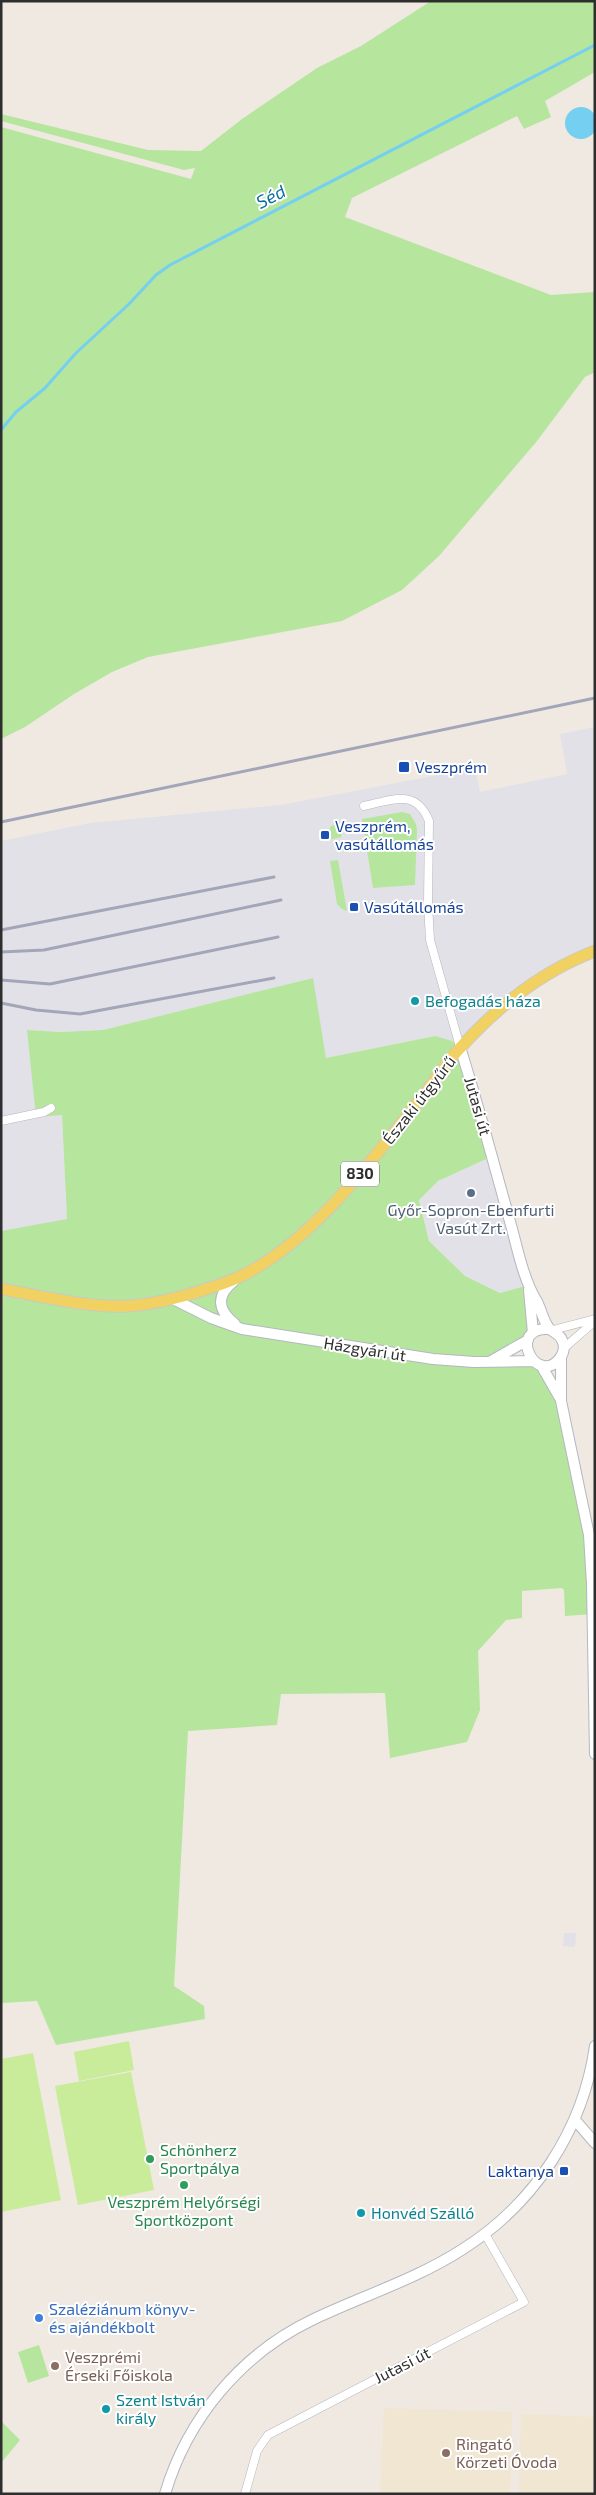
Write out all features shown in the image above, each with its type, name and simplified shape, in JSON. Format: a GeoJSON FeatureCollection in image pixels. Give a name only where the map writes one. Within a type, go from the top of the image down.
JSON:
{"type":"FeatureCollection","features":[{"type":"Feature","properties":{"kind":"main road","name":"Északi útgyűrű"},"geometry":{"type":"LineString","coordinates":[[173,1299],[237,1278],[300,1237],[369,1164],[460,1047],[502,1008],[537,980],[595,951]]}},
{"type":"Feature","properties":{"kind":"main road","name":"830"},"geometry":{"type":"LineString","coordinates":[[1,1289],[101,1306],[128,1306],[173,1299]]}},
{"type":"Feature","properties":{"kind":"street","name":"Jutasi út"},"geometry":{"type":"LineString","coordinates":[[364,806],[398,799],[414,800],[421,805],[430,821],[428,904],[430,940],[529,1289],[551,1329],[561,1337],[561,1401],[589,1535],[592,1584],[595,1754]]}},
{"type":"Feature","properties":{"kind":"street"},"geometry":{"type":"LineString","coordinates":[[1,1121],[44,1112],[51,1108]]}},
{"type":"Feature","properties":{"kind":"street"},"geometry":{"type":"LineString","coordinates":[[237,1278],[222,1292],[222,1306],[225,1315],[242,1329]]}},
{"type":"Feature","properties":{"kind":"street","name":"Jutasi út"},"geometry":{"type":"LineString","coordinates":[[529,1289],[530,1336],[527,1349],[561,1401]]}},
{"type":"Feature","properties":{"kind":"street","name":"Házgyári út"},"geometry":{"type":"LineString","coordinates":[[173,1299],[211,1318],[242,1329],[432,1359],[537,1363]]}},
{"type":"Feature","properties":{"kind":"street"},"geometry":{"type":"LineString","coordinates":[[490,1361],[539,1329],[551,1329],[595,1320]]}},
{"type":"Feature","properties":{"kind":"street"},"geometry":{"type":"LineString","coordinates":[[537,1363],[552,1364],[595,1320]]}},
{"type":"Feature","properties":{"kind":"street"},"geometry":{"type":"LineString","coordinates":[[164,2494],[180,2452],[197,2422],[233,2377],[258,2355],[311,2320],[433,2267],[486,2234],[529,2193],[561,2147],[575,2120],[585,2091],[595,2046]]}},
{"type":"Feature","properties":{"kind":"street"},"geometry":{"type":"LineString","coordinates":[[575,2120],[595,2143]]}},
{"type":"Feature","properties":{"kind":"street","name":"Jutasi út"},"geometry":{"type":"LineString","coordinates":[[246,2494],[257,2451],[268,2435],[524,2302],[486,2234]]}},
{"type":"Feature","properties":{"kind":"shaded area"},"geometry":{"type":"Polygon","coordinates":[[[595,727],[595,949],[541,977],[463,1049],[435,1036],[326,1058],[312,978],[103,1030],[60,1032],[28,1030],[36,1117],[62,1114],[67,1220],[1,1231],[1,841],[90,823],[281,805],[475,768],[480,792],[567,774],[560,734],[595,727]]]}},
{"type":"Feature","properties":{"kind":"shaded area"},"geometry":{"type":"Polygon","coordinates":[[[495,1155],[529,1285],[500,1293],[465,1276],[429,1241],[419,1199],[438,1181],[495,1155]]]}},
{"type":"Feature","properties":{"kind":"shaded area"},"geometry":{"type":"Polygon","coordinates":[[[564,1933],[576,1933],[575,1947],[563,1946],[564,1933]]]}},
{"type":"Feature","properties":{"kind":"shaded area","name":"Ringató Körzeti Óvoda"},"geometry":{"type":"Polygon","coordinates":[[[384,2408],[512,2412],[510,2494],[380,2494],[384,2408]]]}},
{"type":"Feature","properties":{"kind":"shaded area","name":"Ringató Körzeti Óvoda"},"geometry":{"type":"Polygon","coordinates":[[[521,2414],[595,2417],[595,2494],[519,2494],[521,2414]]]}},
{"type":"Feature","properties":{"kind":"green space"},"geometry":{"type":"Polygon","coordinates":[[[431,1],[595,1],[595,72],[545,101],[551,117],[524,129],[517,116],[352,198],[345,217],[551,295],[595,292],[595,372],[585,377],[537,441],[439,556],[402,590],[342,621],[148,657],[112,672],[74,694],[25,727],[1,739],[1,127],[191,179],[195,168],[184,170],[1,121],[1,114],[148,150],[201,151],[242,119],[317,68],[361,46],[431,1]]]}},
{"type":"Feature","properties":{"kind":"green space"},"geometry":{"type":"Polygon","coordinates":[[[402,812],[410,814],[417,829],[415,885],[373,888],[362,819],[402,812]]]}},
{"type":"Feature","properties":{"kind":"green space"},"geometry":{"type":"Polygon","coordinates":[[[346,820],[341,837],[329,840],[328,831],[331,826],[346,820]]]}},
{"type":"Feature","properties":{"kind":"green space"},"geometry":{"type":"Polygon","coordinates":[[[338,860],[347,911],[337,904],[330,861],[338,860]]]}},
{"type":"Feature","properties":{"kind":"green space"},"geometry":{"type":"Polygon","coordinates":[[[313,978],[326,1058],[435,1036],[452,1041],[463,1049],[495,1155],[438,1181],[419,1200],[429,1241],[465,1276],[500,1293],[529,1285],[531,1333],[494,1358],[541,1366],[564,1411],[591,1536],[594,1614],[565,1616],[564,1590],[562,1588],[522,1591],[522,1618],[506,1620],[478,1651],[480,1710],[467,1742],[390,1758],[385,1693],[281,1694],[277,1725],[188,1731],[174,1986],[204,2006],[205,2019],[56,2045],[37,2001],[1,2003],[1,1231],[67,1219],[62,1115],[36,1117],[27,1030],[60,1032],[103,1030],[313,978]]]}},
{"type":"Feature","properties":{"kind":"green space"},"geometry":{"type":"Polygon","coordinates":[[[129,2041],[134,2070],[79,2081],[74,2052],[129,2041]]]}},
{"type":"Feature","properties":{"kind":"green space"},"geometry":{"type":"Polygon","coordinates":[[[33,2053],[61,2200],[1,2212],[1,2059],[33,2053]]]}},
{"type":"Feature","properties":{"kind":"green space"},"geometry":{"type":"Polygon","coordinates":[[[131,2072],[154,2190],[78,2205],[55,2086],[131,2072]]]}},
{"type":"Feature","properties":{"kind":"green space"},"geometry":{"type":"Polygon","coordinates":[[[39,2345],[49,2376],[28,2383],[18,2352],[39,2345]]]}},
{"type":"Feature","properties":{"kind":"green space"},"geometry":{"type":"Polygon","coordinates":[[[1,2421],[20,2440],[1,2463],[1,2421]]]}},
{"type":"Feature","properties":{"kind":"water"},"geometry":{"type":"Polygon","coordinates":[[[581,107],[587,108],[592,112],[596,117],[596,129],[592,134],[587,138],[581,139],[575,138],[570,134],[566,129],[565,123],[566,117],[570,112],[575,108],[581,107]]]}},
{"type":"Feature","properties":{"kind":"waterway","name":"Séd"},"geometry":{"type":"LineString","coordinates":[[1,430],[16,412],[45,388],[76,353],[129,304],[156,275],[170,265],[595,45]]}},
{"type":"Feature","properties":{"kind":"railway"},"geometry":{"type":"LineString","coordinates":[[1,822],[595,698]]}},
{"type":"Feature","properties":{"kind":"railway"},"geometry":{"type":"LineString","coordinates":[[1,930],[274,877]]}},
{"type":"Feature","properties":{"kind":"railway"},"geometry":{"type":"LineString","coordinates":[[1,952],[44,950],[281,900]]}},
{"type":"Feature","properties":{"kind":"railway"},"geometry":{"type":"LineString","coordinates":[[1,980],[50,984],[278,937]]}},
{"type":"Feature","properties":{"kind":"railway"},"geometry":{"type":"LineString","coordinates":[[1,1003],[36,1010],[80,1014],[274,978]]}},
{"type":"Feature","properties":{"kind":"place","name":"Veszprém"},"geometry":{"type":"Point","coordinates":[404,767]}},
{"type":"Feature","properties":{"kind":"place","name":"Veszprém, vasútállomás"},"geometry":{"type":"Point","coordinates":[325,835]}},
{"type":"Feature","properties":{"kind":"place","name":"Vasútállomás"},"geometry":{"type":"Point","coordinates":[354,907]}},
{"type":"Feature","properties":{"kind":"place","name":"Befogadás háza"},"geometry":{"type":"Point","coordinates":[415,1001]}},
{"type":"Feature","properties":{"kind":"place","name":"Győr-Sopron-Ebenfurti Vasút Zrt."},"geometry":{"type":"Point","coordinates":[471,1193]}},
{"type":"Feature","properties":{"kind":"place","name":"Schönherz Sportpálya"},"geometry":{"type":"Point","coordinates":[150,2159]}},
{"type":"Feature","properties":{"kind":"place","name":"Laktanya"},"geometry":{"type":"Point","coordinates":[564,2171]}},
{"type":"Feature","properties":{"kind":"place","name":"Veszprém Helyőrségi Sportközpont"},"geometry":{"type":"Point","coordinates":[184,2185]}},
{"type":"Feature","properties":{"kind":"place","name":"Honvéd Szálló"},"geometry":{"type":"Point","coordinates":[361,2213]}},
{"type":"Feature","properties":{"kind":"place","name":"Szaléziánum könyv- és ajándékbolt"},"geometry":{"type":"Point","coordinates":[39,2318]}},
{"type":"Feature","properties":{"kind":"place","name":"Veszprémi Érseki Főiskola"},"geometry":{"type":"Point","coordinates":[55,2366]}},
{"type":"Feature","properties":{"kind":"place","name":"Szent István király"},"geometry":{"type":"Point","coordinates":[106,2409]}},
{"type":"Feature","properties":{"kind":"place","name":"Ringató Körzeti Óvoda"},"geometry":{"type":"Point","coordinates":[446,2453]}}]}
